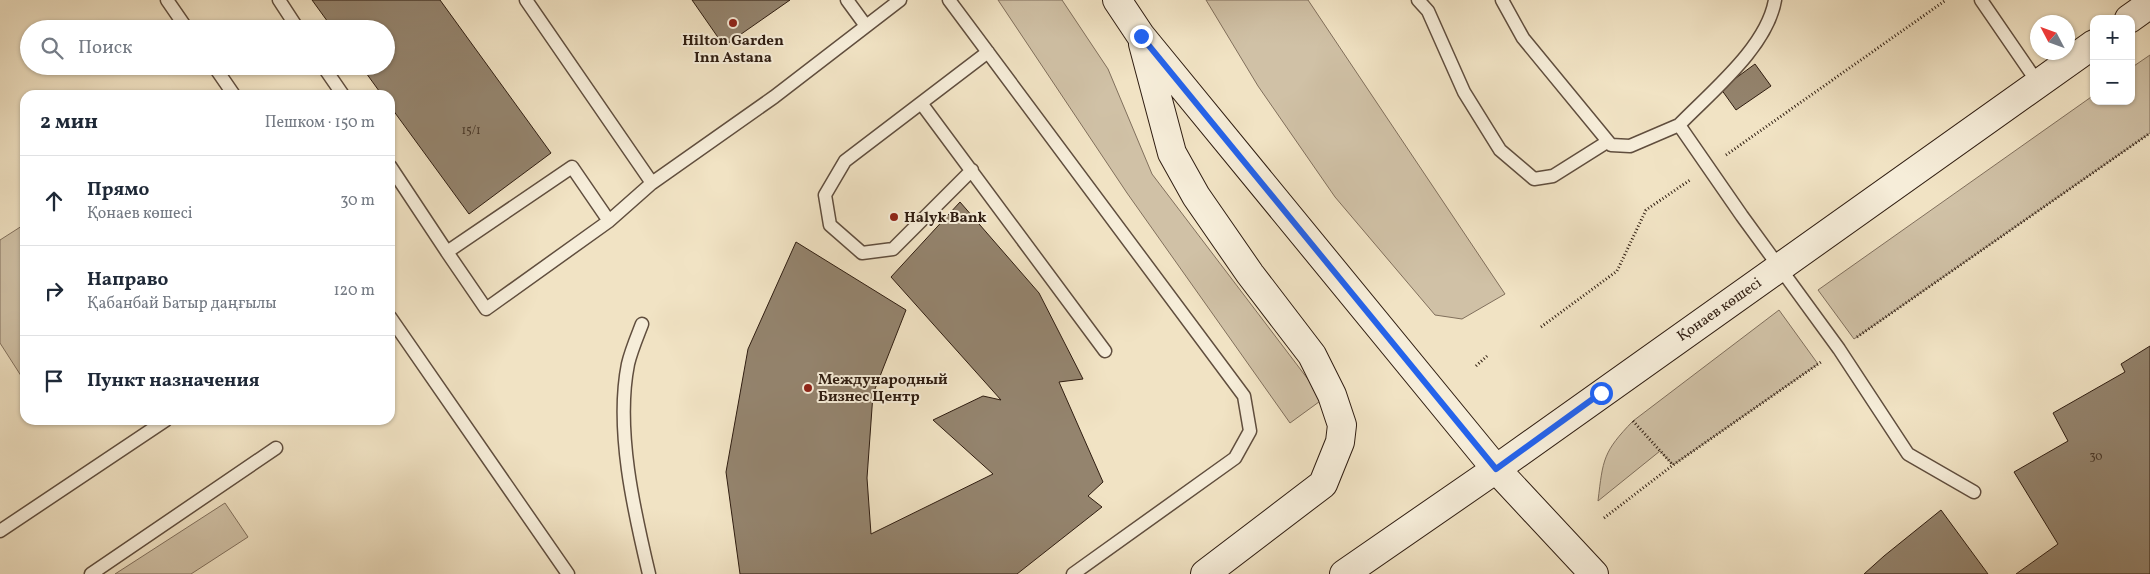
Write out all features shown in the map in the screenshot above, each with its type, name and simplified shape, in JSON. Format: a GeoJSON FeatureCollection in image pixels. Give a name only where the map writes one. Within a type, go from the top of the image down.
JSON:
{"type":"FeatureCollection","features":[{"type":"Feature","properties":{"kind":"main road"},"geometry":{"type":"LineString","coordinates":[[1117,0],[1141,36],[1496,469],[1594,574]]}},
{"type":"Feature","properties":{"kind":"main road"},"geometry":{"type":"LineString","coordinates":[[2135,15],[2150,4]]}},
{"type":"Feature","properties":{"kind":"main road"},"geometry":{"type":"LineString","coordinates":[[1141,36],[1172,153],[1202,204],[1250,274],[1312,355],[1332,395],[1342,425],[1340,442],[1323,484],[1205,574]]}},
{"type":"Feature","properties":{"kind":"main road","name":"Қонаев көшесі"},"geometry":{"type":"LineString","coordinates":[[1344,574],[1496,469],[2090,47]]}},
{"type":"Feature","properties":{"kind":"lane"},"geometry":{"type":"LineString","coordinates":[[167,0],[181,20]]}},
{"type":"Feature","properties":{"kind":"lane"},"geometry":{"type":"LineString","coordinates":[[279,0],[292,20]]}},
{"type":"Feature","properties":{"kind":"lane"},"geometry":{"type":"LineString","coordinates":[[526,0],[652,182]]}},
{"type":"Feature","properties":{"kind":"lane"},"geometry":{"type":"LineString","coordinates":[[847,0],[866,26]]}},
{"type":"Feature","properties":{"kind":"lane"},"geometry":{"type":"LineString","coordinates":[[395,174],[486,310],[608,221],[652,182],[774,97],[900,0]]}},
{"type":"Feature","properties":{"kind":"lane"},"geometry":{"type":"LineString","coordinates":[[950,0],[1244,396],[1250,431],[1235,458],[1073,574]]}},
{"type":"Feature","properties":{"kind":"lane"},"geometry":{"type":"LineString","coordinates":[[1418,0],[1428,11],[1464,92],[1500,150],[1534,179],[1553,176],[1607,142]]}},
{"type":"Feature","properties":{"kind":"lane"},"geometry":{"type":"LineString","coordinates":[[1502,0],[1523,38],[1607,142],[1612,145],[1630,146],[1679,125],[1758,43],[1769,24],[1775,0]]}},
{"type":"Feature","properties":{"kind":"lane"},"geometry":{"type":"LineString","coordinates":[[1981,0],[2038,83]]}},
{"type":"Feature","properties":{"kind":"lane"},"geometry":{"type":"LineString","coordinates":[[972,170],[893,249],[862,253],[830,225],[825,194],[845,161],[988,52]]}},
{"type":"Feature","properties":{"kind":"lane"},"geometry":{"type":"LineString","coordinates":[[220,75],[231,90]]}},
{"type":"Feature","properties":{"kind":"lane"},"geometry":{"type":"LineString","coordinates":[[329,75],[339,90]]}},
{"type":"Feature","properties":{"kind":"lane"},"geometry":{"type":"LineString","coordinates":[[922,103],[1105,351]]}},
{"type":"Feature","properties":{"kind":"lane"},"geometry":{"type":"LineString","coordinates":[[1679,125],[1839,349],[1908,454],[1974,492]]}},
{"type":"Feature","properties":{"kind":"lane"},"geometry":{"type":"LineString","coordinates":[[447,252],[572,167],[608,221]]}},
{"type":"Feature","properties":{"kind":"lane"},"geometry":{"type":"LineString","coordinates":[[395,324],[568,574]]}},
{"type":"Feature","properties":{"kind":"lane"},"geometry":{"type":"LineString","coordinates":[[642,324],[628,364],[624,409],[627,465],[638,530],[649,574]]}},
{"type":"Feature","properties":{"kind":"lane"},"geometry":{"type":"LineString","coordinates":[[0,531],[159,425]]}},
{"type":"Feature","properties":{"kind":"lane"},"geometry":{"type":"LineString","coordinates":[[91,574],[276,448]]}},
{"type":"Feature","properties":{"kind":"path"},"geometry":{"type":"LineString","coordinates":[[1541,327],[1617,271],[1646,210],[1946,0]]}},
{"type":"Feature","properties":{"kind":"path"},"geometry":{"type":"LineString","coordinates":[[1604,518],[1673,465],[2150,133]]}},
{"type":"Feature","properties":{"kind":"path"},"geometry":{"type":"LineString","coordinates":[[1476,366],[1487,356]]}},
{"type":"Feature","properties":{"kind":"path"},"geometry":{"type":"LineString","coordinates":[[1633,421],[1673,465]]}},
{"type":"Feature","properties":{"kind":"shaded area"},"geometry":{"type":"Polygon","coordinates":[[[998,0],[1062,0],[1108,69],[1152,174],[1323,399],[1290,423],[1127,193],[998,0]]]}},
{"type":"Feature","properties":{"kind":"shaded area"},"geometry":{"type":"Polygon","coordinates":[[[1206,0],[1308,0],[1505,294],[1462,319],[1435,315],[1335,197],[1258,86],[1206,0]]]}},
{"type":"Feature","properties":{"kind":"shaded area"},"geometry":{"type":"Polygon","coordinates":[[[2150,55],[2150,133],[1854,339],[1818,290],[2090,98],[2090,105],[2135,105],[2135,65],[2150,55]]]}},
{"type":"Feature","properties":{"kind":"shaded area"},"geometry":{"type":"Polygon","coordinates":[[[20,227],[20,374],[0,343],[0,240],[20,227]]]}},
{"type":"Feature","properties":{"kind":"shaded area"},"geometry":{"type":"Polygon","coordinates":[[[1779,310],[1818,364],[1673,465],[1660,451],[1598,501],[1601,475],[1606,457],[1616,441],[1633,421],[1779,310]]]}},
{"type":"Feature","properties":{"kind":"shaded area"},"geometry":{"type":"Polygon","coordinates":[[[225,503],[248,537],[191,574],[115,574],[225,503]]]}},
{"type":"Feature","properties":{"kind":"building"},"geometry":{"type":"Polygon","coordinates":[[[312,0],[440,0],[551,153],[469,214],[395,113],[395,90],[378,90],[368,75],[395,75],[395,20],[326,20],[312,0]]]}},
{"type":"Feature","properties":{"kind":"building","name":"Hilton Garden Inn Astana"},"geometry":{"type":"Polygon","coordinates":[[[692,0],[790,0],[724,46],[692,0]]]}},
{"type":"Feature","properties":{"kind":"building"},"geometry":{"type":"Polygon","coordinates":[[[1755,64],[1771,86],[1736,110],[1721,89],[1755,64]]]}},
{"type":"Feature","properties":{"kind":"building","name":"Международный Бизнес Центр"},"geometry":{"type":"Polygon","coordinates":[[[960,202],[1039,293],[1083,379],[1059,382],[1103,482],[1088,496],[1102,507],[1017,574],[740,574],[726,472],[748,349],[796,242],[906,310],[873,394],[867,478],[871,534],[993,474],[933,420],[983,396],[1001,400],[891,277],[960,202]]]}},
{"type":"Feature","properties":{"kind":"building"},"geometry":{"type":"Polygon","coordinates":[[[2150,346],[2150,574],[2016,574],[2058,544],[2014,472],[2068,441],[2053,413],[2125,372],[2121,364],[2150,346]]]}},
{"type":"Feature","properties":{"kind":"building"},"geometry":{"type":"Polygon","coordinates":[[[1941,510],[1988,574],[1864,574],[1884,556],[1941,510]]]}},
{"type":"Feature","properties":{"kind":"place","name":"Hilton Garden Inn Astana"},"geometry":{"type":"Point","coordinates":[733,23]}},
{"type":"Feature","properties":{"kind":"place","name":"Halyk Bank"},"geometry":{"type":"Point","coordinates":[894,217]}},
{"type":"Feature","properties":{"kind":"place","name":"Международный Бизнес Центр"},"geometry":{"type":"Point","coordinates":[808,388]}},
{"type":"Feature","properties":{"kind":"route"},"geometry":{"type":"LineString","coordinates":[[1141,36],[1496,469],[1601,393]]}}]}
